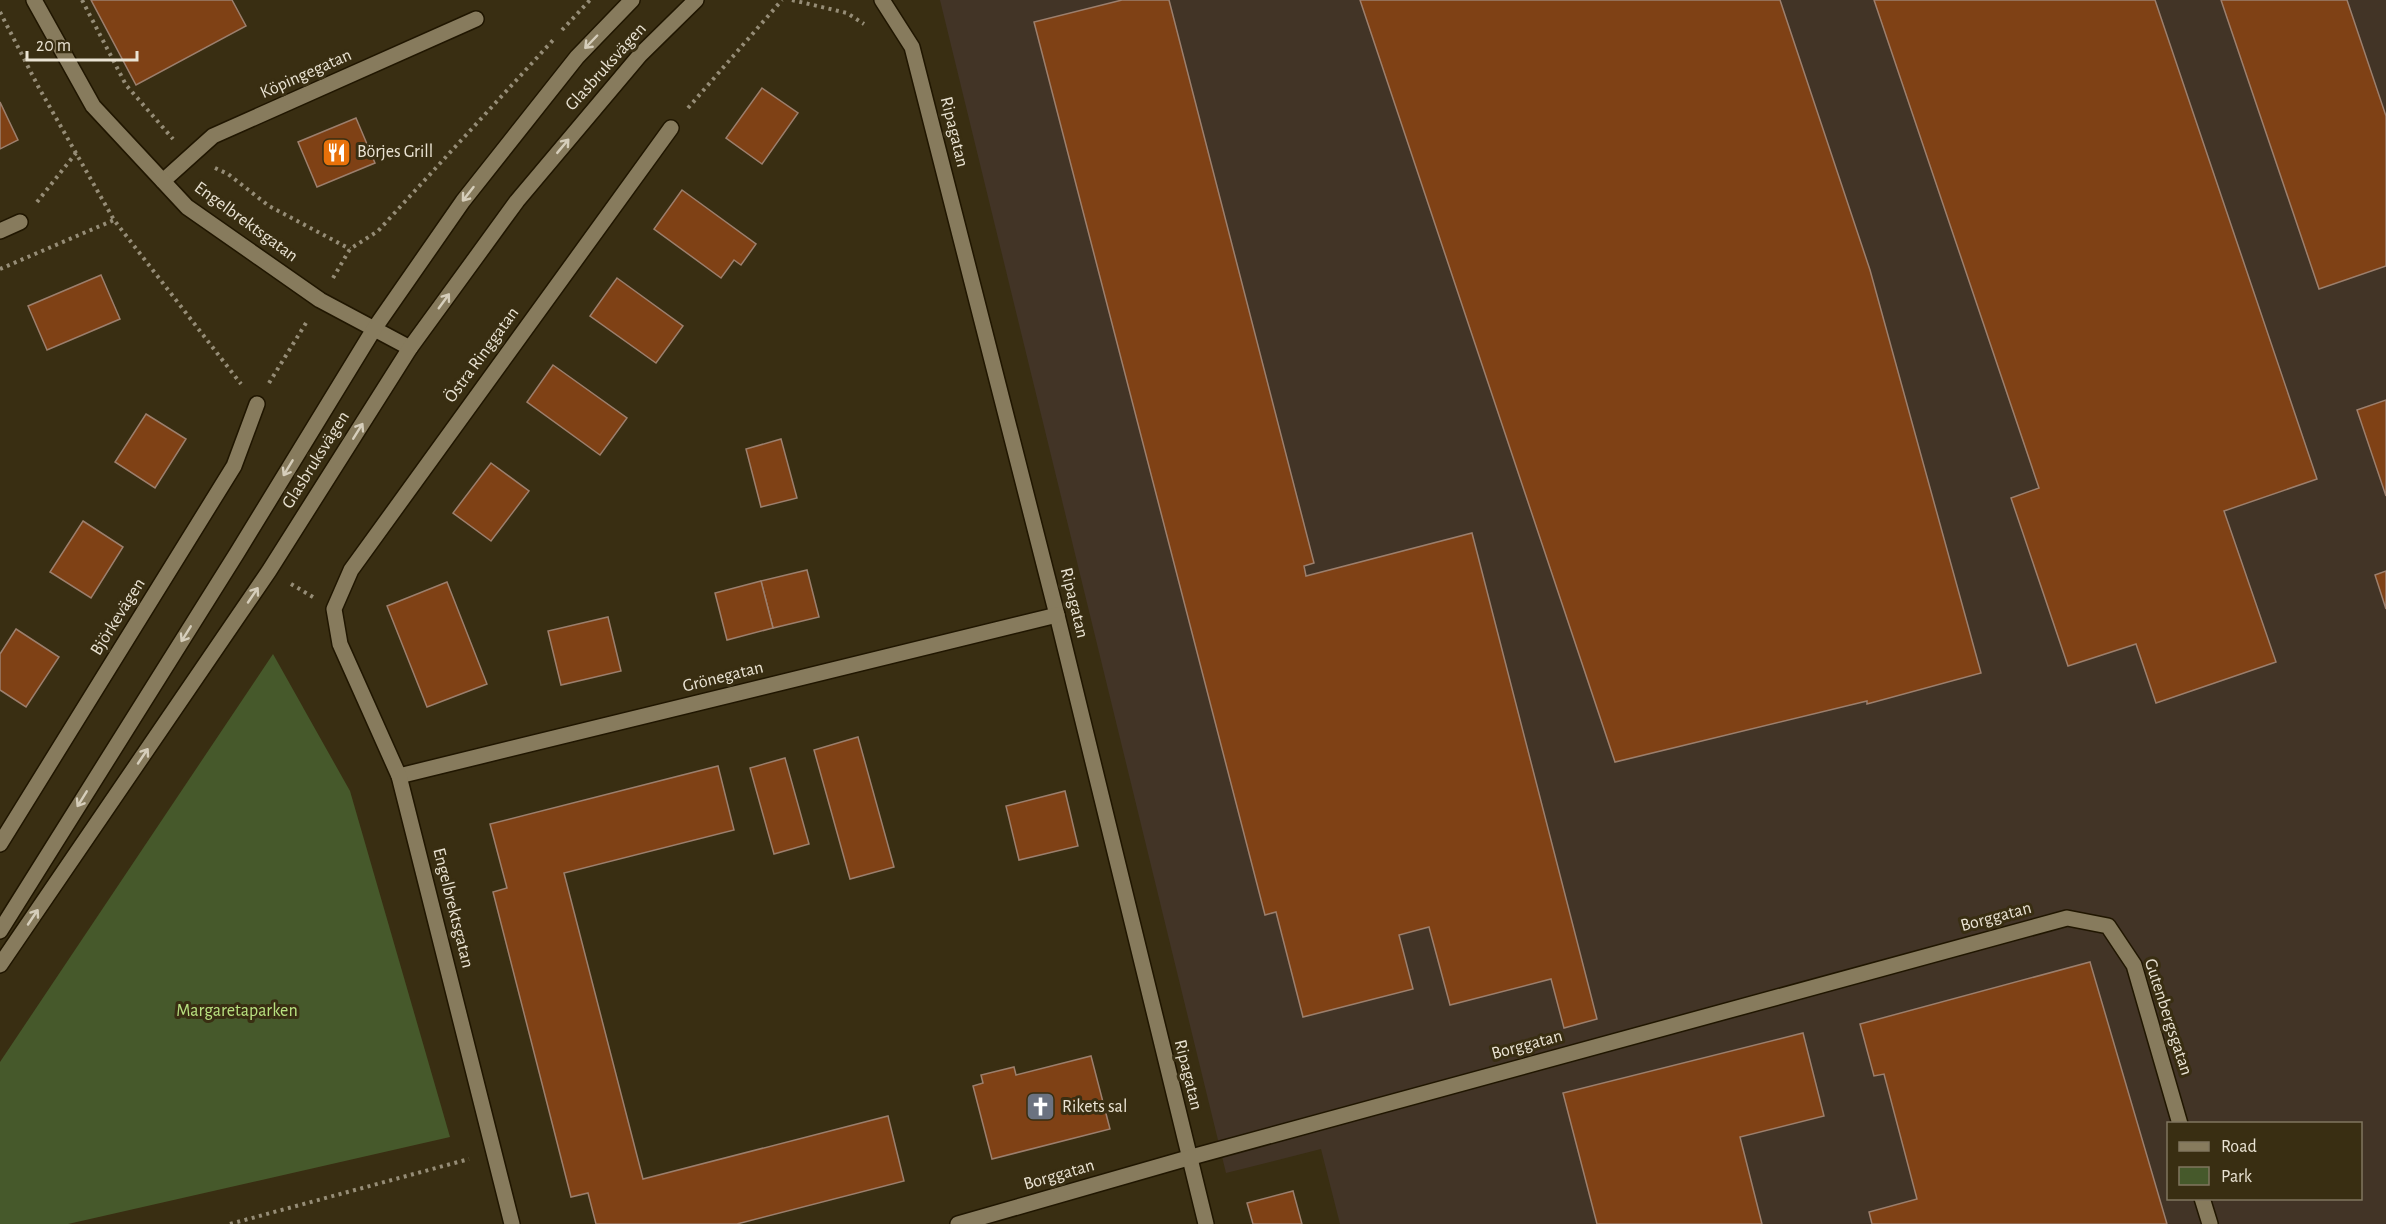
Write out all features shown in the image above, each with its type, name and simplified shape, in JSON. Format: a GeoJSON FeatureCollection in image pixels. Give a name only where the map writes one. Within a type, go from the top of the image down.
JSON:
{"type":"FeatureCollection","features":[{"type":"Feature","properties":{"kind":"street","name":"Engelbrektsgatan"},"geometry":{"type":"LineString","coordinates":[[34,0],[93,106],[187,207],[320,300],[410,348]]}},
{"type":"Feature","properties":{"kind":"street","name":"Glasbruksvägen"},"geometry":{"type":"LineString","coordinates":[[0,930],[374,329],[470,192],[577,57],[632,0]]}},
{"type":"Feature","properties":{"kind":"street","name":"Glasbruksvägen"},"geometry":{"type":"LineString","coordinates":[[0,965],[269,571],[410,348],[517,201],[640,55],[696,0]]}},
{"type":"Feature","properties":{"kind":"street","name":"Ripagatan"},"geometry":{"type":"LineString","coordinates":[[882,0],[912,46],[1057,615],[1206,1224]]}},
{"type":"Feature","properties":{"kind":"street","name":"Köpingegatan"},"geometry":{"type":"LineString","coordinates":[[163,181],[213,136],[476,19]]}},
{"type":"Feature","properties":{"kind":"street","name":"Östra Ringgatan"},"geometry":{"type":"LineString","coordinates":[[334,609],[351,570],[671,128]]}},
{"type":"Feature","properties":{"kind":"street"},"geometry":{"type":"LineString","coordinates":[[0,231],[20,222]]}},
{"type":"Feature","properties":{"kind":"street","name":"Björkevägen"},"geometry":{"type":"LineString","coordinates":[[0,844],[234,466],[257,404]]}},
{"type":"Feature","properties":{"kind":"street","name":"Engelbrektsgatan"},"geometry":{"type":"LineString","coordinates":[[334,609],[340,644],[399,776],[512,1224]]}},
{"type":"Feature","properties":{"kind":"street","name":"Grönegatan"},"geometry":{"type":"LineString","coordinates":[[399,776],[1057,615]]}},
{"type":"Feature","properties":{"kind":"street","name":"Borggatan"},"geometry":{"type":"LineString","coordinates":[[958,1224],[1188,1158],[2067,918],[2108,926]]}},
{"type":"Feature","properties":{"kind":"street","name":"Gutenbergsgatan"},"geometry":{"type":"LineString","coordinates":[[2108,926],[2134,965],[2179,1122]]}},
{"type":"Feature","properties":{"kind":"street"},"geometry":{"type":"LineString","coordinates":[[2203,1200],[2210,1224]]}},
{"type":"Feature","properties":{"kind":"path"},"geometry":{"type":"LineString","coordinates":[[0,12],[114,220],[257,404],[350,249],[378,231],[590,0]]}},
{"type":"Feature","properties":{"kind":"path"},"geometry":{"type":"LineString","coordinates":[[671,128],[782,0]]}},
{"type":"Feature","properties":{"kind":"path"},"geometry":{"type":"LineString","coordinates":[[792,0],[847,13],[865,25]]}},
{"type":"Feature","properties":{"kind":"path"},"geometry":{"type":"LineString","coordinates":[[20,222],[76,153]]}},
{"type":"Feature","properties":{"kind":"path"},"geometry":{"type":"LineString","coordinates":[[0,269],[114,220]]}},
{"type":"Feature","properties":{"kind":"path"},"geometry":{"type":"LineString","coordinates":[[230,1224],[494,1152]]}},
{"type":"Feature","properties":{"kind":"shaded area"},"geometry":{"type":"Polygon","coordinates":[[[940,0],[2386,0],[2386,1224],[1340,1224],[1321,1149],[1226,1173],[940,0]]]}},
{"type":"Feature","properties":{"kind":"green space","name":"Margaretaparken"},"geometry":{"type":"Polygon","coordinates":[[[273,654],[350,791],[450,1137],[68,1224],[0,1224],[0,1062],[273,654]]]}},
{"type":"Feature","properties":{"kind":"building"},"geometry":{"type":"Polygon","coordinates":[[[91,0],[232,0],[246,26],[136,85],[91,0]]]}},
{"type":"Feature","properties":{"kind":"building"},"geometry":{"type":"Polygon","coordinates":[[[1122,0],[1169,0],[1314,563],[1304,566],[1306,576],[1472,533],[1597,1019],[1564,1028],[1551,979],[1450,1005],[1429,927],[1399,935],[1413,989],[1303,1017],[1276,912],[1265,915],[1034,22],[1122,0]]]}},
{"type":"Feature","properties":{"kind":"building"},"geometry":{"type":"Polygon","coordinates":[[[1360,0],[1780,0],[1870,270],[1981,673],[1867,704],[1867,701],[1615,762],[1360,0]]]}},
{"type":"Feature","properties":{"kind":"building"},"geometry":{"type":"Polygon","coordinates":[[[1874,0],[2155,0],[2317,479],[2224,511],[2276,662],[2156,703],[2136,644],[2068,666],[2011,498],[2039,488],[1874,0]]]}},
{"type":"Feature","properties":{"kind":"building"},"geometry":{"type":"Polygon","coordinates":[[[2221,0],[2347,0],[2386,116],[2386,266],[2319,289],[2221,0]]]}},
{"type":"Feature","properties":{"kind":"building"},"geometry":{"type":"Polygon","coordinates":[[[762,88],[798,113],[762,164],[726,138],[762,88]]]}},
{"type":"Feature","properties":{"kind":"building"},"geometry":{"type":"Polygon","coordinates":[[[0,102],[18,140],[0,149],[0,102]]]}},
{"type":"Feature","properties":{"kind":"building","name":"Börjes Grill"},"geometry":{"type":"Polygon","coordinates":[[[356,118],[375,163],[317,187],[298,142],[356,118]]]}},
{"type":"Feature","properties":{"kind":"building"},"geometry":{"type":"Polygon","coordinates":[[[682,190],[756,244],[741,265],[734,260],[721,278],[654,229],[682,190]]]}},
{"type":"Feature","properties":{"kind":"building"},"geometry":{"type":"Polygon","coordinates":[[[101,275],[120,319],[47,350],[28,306],[101,275]]]}},
{"type":"Feature","properties":{"kind":"building"},"geometry":{"type":"Polygon","coordinates":[[[617,278],[683,326],[656,363],[590,316],[617,278]]]}},
{"type":"Feature","properties":{"kind":"building"},"geometry":{"type":"Polygon","coordinates":[[[553,365],[627,418],[600,455],[527,402],[553,365]]]}},
{"type":"Feature","properties":{"kind":"building"},"geometry":{"type":"Polygon","coordinates":[[[2386,400],[2386,496],[2357,410],[2386,400]]]}},
{"type":"Feature","properties":{"kind":"building"},"geometry":{"type":"Polygon","coordinates":[[[146,414],[186,439],[155,488],[115,462],[146,414]]]}},
{"type":"Feature","properties":{"kind":"building"},"geometry":{"type":"Polygon","coordinates":[[[781,439],[797,498],[761,507],[746,449],[781,439]]]}},
{"type":"Feature","properties":{"kind":"building"},"geometry":{"type":"Polygon","coordinates":[[[491,463],[529,491],[491,541],[453,513],[491,463]]]}},
{"type":"Feature","properties":{"kind":"building"},"geometry":{"type":"Polygon","coordinates":[[[83,521],[123,547],[91,598],[50,572],[83,521]]]}},
{"type":"Feature","properties":{"kind":"building"},"geometry":{"type":"Polygon","coordinates":[[[807,570],[819,617],[773,628],[761,581],[807,570]]]}},
{"type":"Feature","properties":{"kind":"building"},"geometry":{"type":"Polygon","coordinates":[[[2386,571],[2386,609],[2375,575],[2386,571]]]}},
{"type":"Feature","properties":{"kind":"building"},"geometry":{"type":"Polygon","coordinates":[[[761,581],[773,628],[727,640],[715,593],[761,581]]]}},
{"type":"Feature","properties":{"kind":"building"},"geometry":{"type":"Polygon","coordinates":[[[447,582],[487,684],[427,707],[387,606],[447,582]]]}},
{"type":"Feature","properties":{"kind":"building"},"geometry":{"type":"Polygon","coordinates":[[[608,617],[621,671],[561,685],[548,631],[608,617]]]}},
{"type":"Feature","properties":{"kind":"building"},"geometry":{"type":"Polygon","coordinates":[[[16,629],[59,657],[26,707],[0,690],[0,654],[16,629]]]}},
{"type":"Feature","properties":{"kind":"building"},"geometry":{"type":"Polygon","coordinates":[[[858,737],[894,867],[850,879],[814,750],[858,737]]]}},
{"type":"Feature","properties":{"kind":"building"},"geometry":{"type":"Polygon","coordinates":[[[785,758],[809,844],[774,854],[750,768],[785,758]]]}},
{"type":"Feature","properties":{"kind":"building"},"geometry":{"type":"Polygon","coordinates":[[[718,766],[734,830],[564,873],[643,1179],[888,1116],[904,1181],[737,1224],[596,1224],[588,1193],[571,1197],[493,892],[507,888],[490,824],[718,766]]]}},
{"type":"Feature","properties":{"kind":"building"},"geometry":{"type":"Polygon","coordinates":[[[1065,791],[1078,846],[1019,860],[1006,806],[1065,791]]]}},
{"type":"Feature","properties":{"kind":"building"},"geometry":{"type":"Polygon","coordinates":[[[2090,962],[2167,1224],[1872,1224],[1869,1212],[1917,1199],[1884,1074],[1874,1076],[1860,1024],[2090,962]]]}},
{"type":"Feature","properties":{"kind":"building"},"geometry":{"type":"Polygon","coordinates":[[[1803,1033],[1824,1116],[1740,1137],[1762,1224],[1597,1224],[1563,1093],[1803,1033]]]}},
{"type":"Feature","properties":{"kind":"building","name":"Rikets sal"},"geometry":{"type":"Polygon","coordinates":[[[1091,1056],[1110,1129],[992,1159],[973,1086],[983,1083],[981,1075],[1014,1067],[1016,1075],[1091,1056]]]}},
{"type":"Feature","properties":{"kind":"building"},"geometry":{"type":"Polygon","coordinates":[[[1293,1191],[1302,1224],[1253,1224],[1247,1203],[1293,1191]]]}},
{"type":"Feature","properties":{"kind":"place","name":"Börjes Grill"},"geometry":{"type":"Point","coordinates":[336,152]}},
{"type":"Feature","properties":{"kind":"place","name":"Rikets sal"},"geometry":{"type":"Point","coordinates":[1041,1107]}}]}
